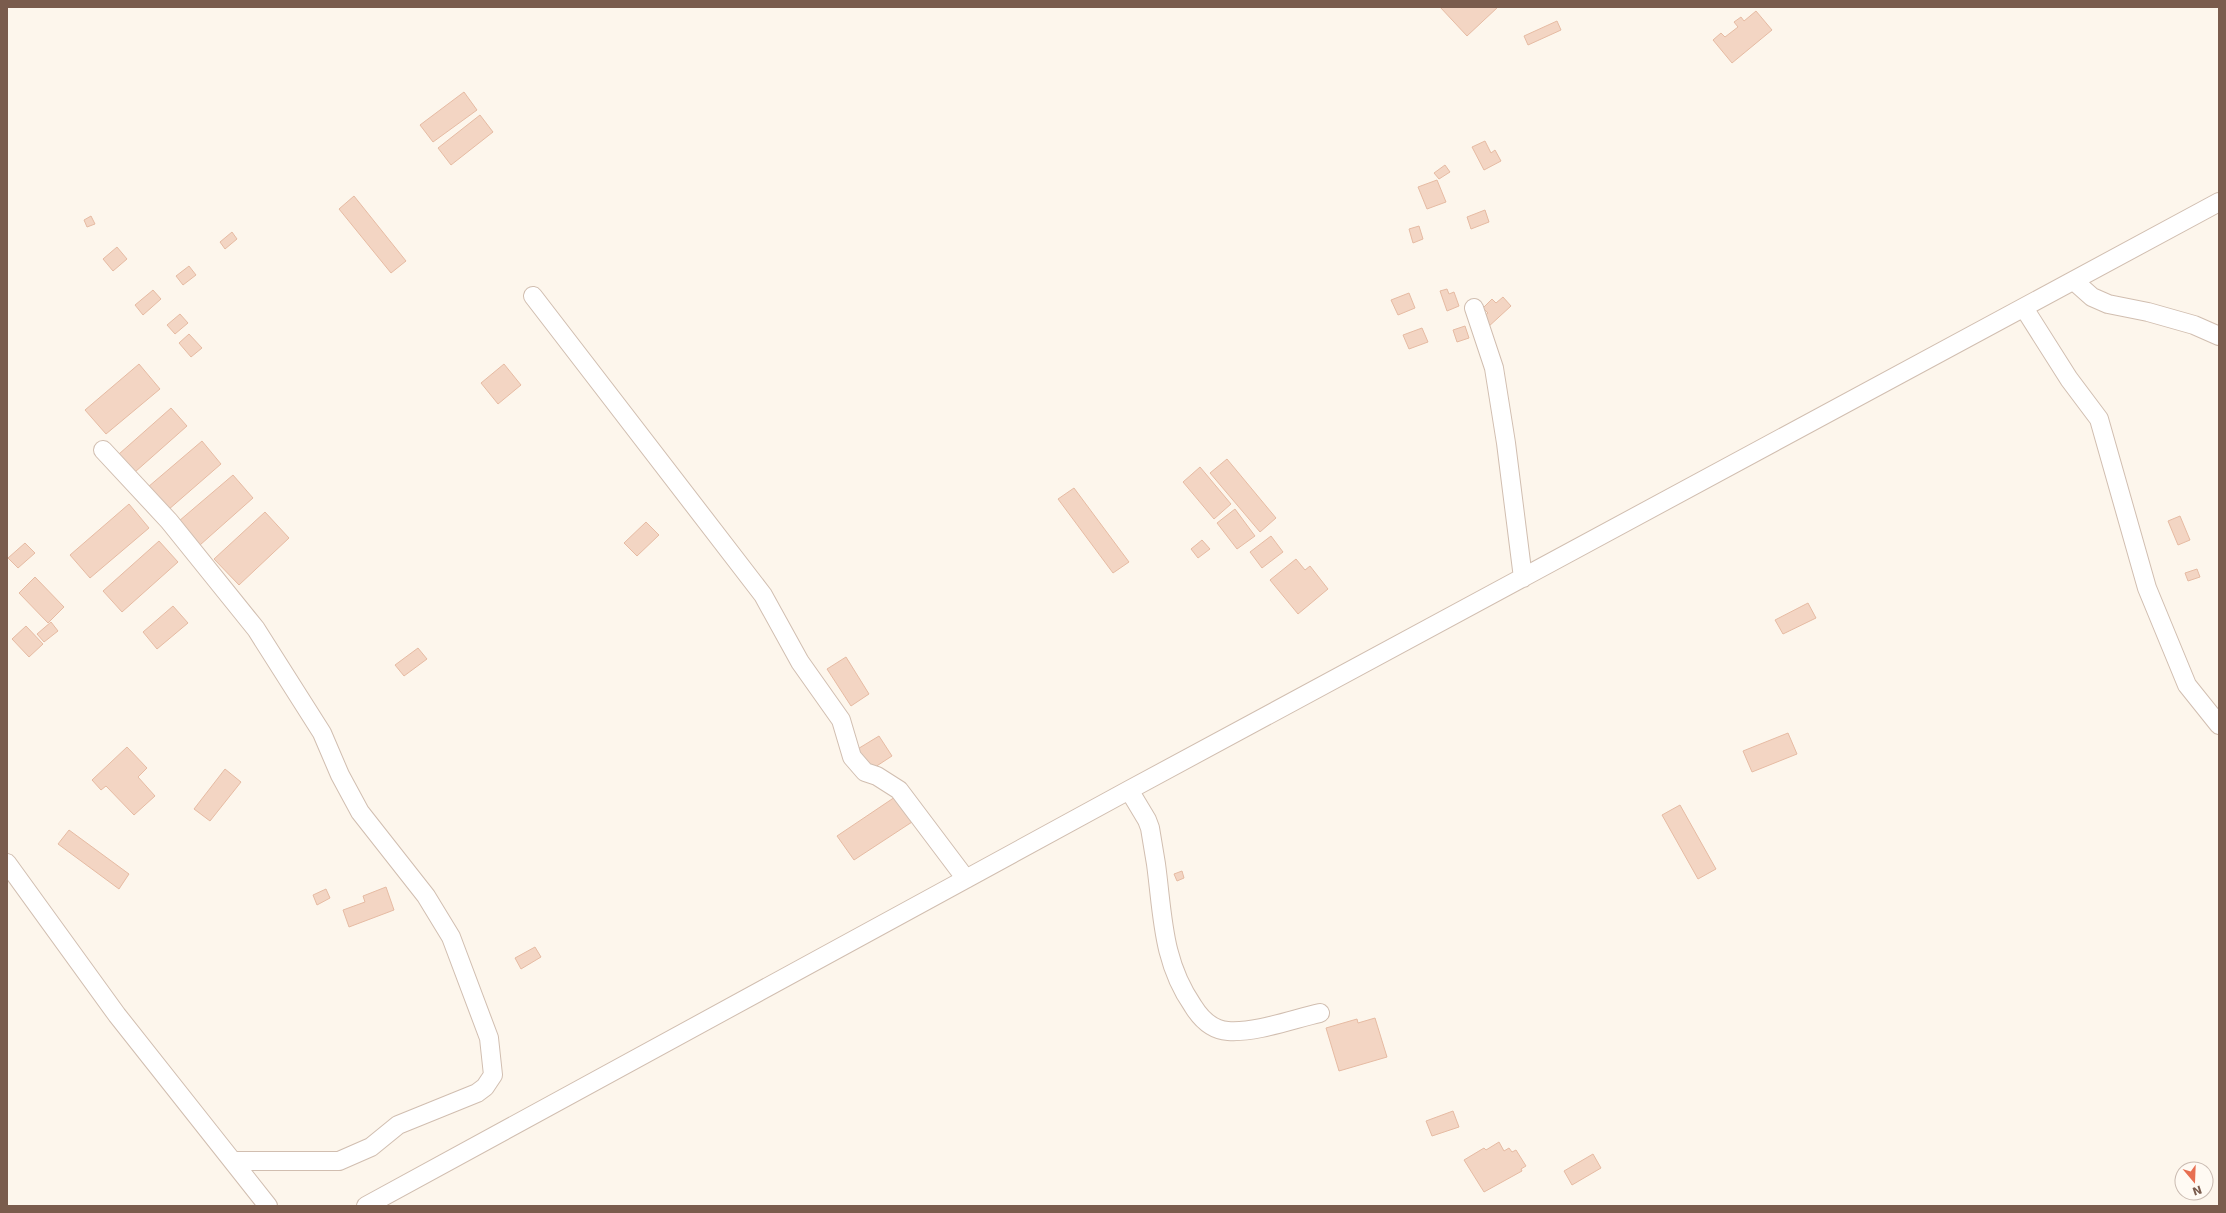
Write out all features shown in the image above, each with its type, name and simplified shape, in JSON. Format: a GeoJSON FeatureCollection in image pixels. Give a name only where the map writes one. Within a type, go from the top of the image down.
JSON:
{"type":"FeatureCollection","features":[{"type":"Feature","properties":{"kind":"street"},"geometry":{"type":"LineString","coordinates":[[366,1206],[1129,790],[2219,202]]}},
{"type":"Feature","properties":{"kind":"street"},"geometry":{"type":"LineString","coordinates":[[2074,281],[2092,297],[2108,304],[2148,312],[2194,325],[2219,336]]}},
{"type":"Feature","properties":{"kind":"street"},"geometry":{"type":"LineString","coordinates":[[533,296],[763,595],[800,662],[841,720],[852,757],[865,772],[877,776],[899,790],[966,879]]}},
{"type":"Feature","properties":{"kind":"street"},"geometry":{"type":"LineString","coordinates":[[1474,308],[1496,376],[1523,578]]}},
{"type":"Feature","properties":{"kind":"street"},"geometry":{"type":"LineString","coordinates":[[2024,308],[2069,379],[2099,419],[2147,588],[2187,685],[2219,725]]}},
{"type":"Feature","properties":{"kind":"street"},"geometry":{"type":"LineString","coordinates":[[103,450],[169,522],[247,617],[301,697],[322,733],[340,775],[360,812],[426,896],[451,937],[489,1038],[493,1075],[486,1087],[477,1093],[398,1125],[358,1154],[339,1161],[233,1161]]}},
{"type":"Feature","properties":{"kind":"street"},"geometry":{"type":"LineString","coordinates":[[1129,790],[1147,820],[1150,828],[1165,942],[1171,963],[1183,992],[1198,1014],[1209,1024],[1218,1029],[1228,1031],[1247,1030],[1320,1013]]}},
{"type":"Feature","properties":{"kind":"street"},"geometry":{"type":"LineString","coordinates":[[7,863],[117,1015],[268,1206]]}},
{"type":"Feature","properties":{"kind":"building"},"geometry":{"type":"Polygon","coordinates":[[[1440,7],[1498,7],[1467,36],[1440,7]]]}},
{"type":"Feature","properties":{"kind":"building"},"geometry":{"type":"Polygon","coordinates":[[[1756,11],[1772,30],[1732,63],[1713,40],[1721,33],[1725,37],[1738,27],[1734,22],[1741,17],[1744,21],[1756,11]]]}},
{"type":"Feature","properties":{"kind":"building"},"geometry":{"type":"Polygon","coordinates":[[[1557,21],[1561,30],[1528,45],[1524,36],[1557,21]]]}},
{"type":"Feature","properties":{"kind":"building"},"geometry":{"type":"Polygon","coordinates":[[[464,92],[477,110],[433,142],[420,125],[464,92]]]}},
{"type":"Feature","properties":{"kind":"building"},"geometry":{"type":"Polygon","coordinates":[[[480,115],[493,132],[451,165],[438,148],[480,115]]]}},
{"type":"Feature","properties":{"kind":"building"},"geometry":{"type":"Polygon","coordinates":[[[1485,141],[1491,153],[1495,150],[1501,161],[1484,170],[1472,147],[1485,141]]]}},
{"type":"Feature","properties":{"kind":"building"},"geometry":{"type":"Polygon","coordinates":[[[1445,165],[1450,172],[1439,179],[1434,173],[1445,165]]]}},
{"type":"Feature","properties":{"kind":"building"},"geometry":{"type":"Polygon","coordinates":[[[1437,180],[1446,202],[1427,209],[1418,187],[1437,180]]]}},
{"type":"Feature","properties":{"kind":"building"},"geometry":{"type":"Polygon","coordinates":[[[354,196],[406,261],[391,273],[339,209],[354,196]]]}},
{"type":"Feature","properties":{"kind":"building"},"geometry":{"type":"Polygon","coordinates":[[[1485,210],[1489,222],[1471,229],[1467,217],[1485,210]]]}},
{"type":"Feature","properties":{"kind":"building"},"geometry":{"type":"Polygon","coordinates":[[[91,216],[95,224],[87,227],[84,220],[91,216]]]}},
{"type":"Feature","properties":{"kind":"building"},"geometry":{"type":"Polygon","coordinates":[[[1419,226],[1423,239],[1413,243],[1409,229],[1419,226]]]}},
{"type":"Feature","properties":{"kind":"building"},"geometry":{"type":"Polygon","coordinates":[[[232,232],[237,239],[225,249],[220,242],[232,232]]]}},
{"type":"Feature","properties":{"kind":"building"},"geometry":{"type":"Polygon","coordinates":[[[117,247],[127,259],[113,271],[103,259],[117,247]]]}},
{"type":"Feature","properties":{"kind":"building"},"geometry":{"type":"Polygon","coordinates":[[[189,266],[196,275],[183,285],[176,276],[189,266]]]}},
{"type":"Feature","properties":{"kind":"building"},"geometry":{"type":"Polygon","coordinates":[[[1447,289],[1449,294],[1454,292],[1459,306],[1447,311],[1440,291],[1447,289]]]}},
{"type":"Feature","properties":{"kind":"building"},"geometry":{"type":"Polygon","coordinates":[[[153,290],[161,299],[143,315],[135,305],[153,290]]]}},
{"type":"Feature","properties":{"kind":"building"},"geometry":{"type":"Polygon","coordinates":[[[1409,293],[1415,308],[1398,315],[1391,300],[1409,293]]]}},
{"type":"Feature","properties":{"kind":"building"},"geometry":{"type":"Polygon","coordinates":[[[1503,297],[1511,306],[1487,328],[1480,319],[1488,313],[1483,308],[1492,299],[1496,303],[1503,297]]]}},
{"type":"Feature","properties":{"kind":"building"},"geometry":{"type":"Polygon","coordinates":[[[180,314],[188,323],[175,334],[167,325],[180,314]]]}},
{"type":"Feature","properties":{"kind":"building"},"geometry":{"type":"Polygon","coordinates":[[[1465,326],[1469,338],[1457,342],[1453,330],[1465,326]]]}},
{"type":"Feature","properties":{"kind":"building"},"geometry":{"type":"Polygon","coordinates":[[[1422,328],[1428,342],[1409,349],[1403,335],[1422,328]]]}},
{"type":"Feature","properties":{"kind":"building"},"geometry":{"type":"Polygon","coordinates":[[[189,334],[202,348],[191,357],[179,343],[189,334]]]}},
{"type":"Feature","properties":{"kind":"building"},"geometry":{"type":"Polygon","coordinates":[[[139,364],[160,389],[106,434],[85,410],[139,364]]]}},
{"type":"Feature","properties":{"kind":"building"},"geometry":{"type":"Polygon","coordinates":[[[504,364],[521,385],[498,404],[481,383],[504,364]]]}},
{"type":"Feature","properties":{"kind":"building"},"geometry":{"type":"Polygon","coordinates":[[[171,408],[187,426],[135,472],[119,454],[171,408]]]}},
{"type":"Feature","properties":{"kind":"building"},"geometry":{"type":"Polygon","coordinates":[[[202,441],[221,464],[168,510],[148,487],[202,441]]]}},
{"type":"Feature","properties":{"kind":"building"},"geometry":{"type":"Polygon","coordinates":[[[1227,459],[1276,518],[1260,532],[1210,473],[1227,459]]]}},
{"type":"Feature","properties":{"kind":"building"},"geometry":{"type":"Polygon","coordinates":[[[1200,467],[1231,504],[1214,519],[1183,482],[1200,467]]]}},
{"type":"Feature","properties":{"kind":"building"},"geometry":{"type":"Polygon","coordinates":[[[233,475],[253,498],[200,545],[179,521],[233,475]]]}},
{"type":"Feature","properties":{"kind":"building"},"geometry":{"type":"Polygon","coordinates":[[[1074,488],[1129,562],[1113,573],[1058,499],[1074,488]]]}},
{"type":"Feature","properties":{"kind":"building"},"geometry":{"type":"Polygon","coordinates":[[[129,504],[149,528],[90,578],[70,555],[129,504]]]}},
{"type":"Feature","properties":{"kind":"building"},"geometry":{"type":"Polygon","coordinates":[[[1235,509],[1255,536],[1237,549],[1217,523],[1235,509]]]}},
{"type":"Feature","properties":{"kind":"building"},"geometry":{"type":"Polygon","coordinates":[[[265,512],[289,538],[239,585],[214,559],[265,512]]]}},
{"type":"Feature","properties":{"kind":"building"},"geometry":{"type":"Polygon","coordinates":[[[2180,516],[2190,540],[2178,545],[2168,521],[2180,516]]]}},
{"type":"Feature","properties":{"kind":"building"},"geometry":{"type":"Polygon","coordinates":[[[646,522],[659,535],[637,556],[624,543],[646,522]]]}},
{"type":"Feature","properties":{"kind":"building"},"geometry":{"type":"Polygon","coordinates":[[[1271,536],[1283,552],[1262,568],[1250,552],[1271,536]]]}},
{"type":"Feature","properties":{"kind":"building"},"geometry":{"type":"Polygon","coordinates":[[[1202,540],[1210,549],[1198,558],[1191,549],[1202,540]]]}},
{"type":"Feature","properties":{"kind":"building"},"geometry":{"type":"Polygon","coordinates":[[[159,541],[178,562],[122,612],[103,591],[159,541]]]}},
{"type":"Feature","properties":{"kind":"building"},"geometry":{"type":"Polygon","coordinates":[[[25,543],[35,553],[18,568],[8,558],[25,543]]]}},
{"type":"Feature","properties":{"kind":"building"},"geometry":{"type":"Polygon","coordinates":[[[1296,559],[1305,570],[1310,566],[1328,589],[1298,614],[1270,580],[1296,559]]]}},
{"type":"Feature","properties":{"kind":"building"},"geometry":{"type":"Polygon","coordinates":[[[2197,569],[2200,577],[2188,581],[2185,573],[2197,569]]]}},
{"type":"Feature","properties":{"kind":"building"},"geometry":{"type":"Polygon","coordinates":[[[35,577],[64,607],[48,623],[19,593],[35,577]]]}},
{"type":"Feature","properties":{"kind":"building"},"geometry":{"type":"Polygon","coordinates":[[[1808,603],[1816,618],[1783,634],[1775,620],[1808,603]]]}},
{"type":"Feature","properties":{"kind":"building"},"geometry":{"type":"Polygon","coordinates":[[[173,606],[188,623],[157,649],[143,632],[173,606]]]}},
{"type":"Feature","properties":{"kind":"building"},"geometry":{"type":"Polygon","coordinates":[[[51,622],[58,631],[44,642],[37,634],[51,622]]]}},
{"type":"Feature","properties":{"kind":"building"},"geometry":{"type":"Polygon","coordinates":[[[26,626],[43,644],[29,657],[12,639],[26,626]]]}},
{"type":"Feature","properties":{"kind":"building"},"geometry":{"type":"Polygon","coordinates":[[[418,648],[427,659],[404,676],[395,665],[418,648]]]}},
{"type":"Feature","properties":{"kind":"building"},"geometry":{"type":"Polygon","coordinates":[[[846,657],[869,694],[851,706],[827,669],[846,657]]]}},
{"type":"Feature","properties":{"kind":"building"},"geometry":{"type":"Polygon","coordinates":[[[1788,733],[1797,754],[1752,772],[1743,751],[1788,733]]]}},
{"type":"Feature","properties":{"kind":"building"},"geometry":{"type":"Polygon","coordinates":[[[879,736],[892,756],[869,771],[856,750],[879,736]]]}},
{"type":"Feature","properties":{"kind":"building"},"geometry":{"type":"Polygon","coordinates":[[[127,747],[147,768],[138,777],[155,796],[134,815],[106,786],[101,790],[92,780],[127,747]]]}},
{"type":"Feature","properties":{"kind":"building"},"geometry":{"type":"Polygon","coordinates":[[[225,769],[241,782],[210,821],[194,809],[225,769]]]}},
{"type":"Feature","properties":{"kind":"building"},"geometry":{"type":"Polygon","coordinates":[[[895,797],[912,822],[854,860],[837,836],[895,797]]]}},
{"type":"Feature","properties":{"kind":"building"},"geometry":{"type":"Polygon","coordinates":[[[1680,805],[1716,869],[1698,879],[1662,815],[1680,805]]]}},
{"type":"Feature","properties":{"kind":"building"},"geometry":{"type":"Polygon","coordinates":[[[69,830],[129,874],[119,889],[58,844],[69,830]]]}},
{"type":"Feature","properties":{"kind":"building"},"geometry":{"type":"Polygon","coordinates":[[[1182,871],[1184,878],[1177,881],[1174,874],[1182,871]]]}},
{"type":"Feature","properties":{"kind":"building"},"geometry":{"type":"Polygon","coordinates":[[[386,887],[394,910],[349,927],[343,910],[365,902],[363,896],[386,887]]]}},
{"type":"Feature","properties":{"kind":"building"},"geometry":{"type":"Polygon","coordinates":[[[326,889],[330,898],[317,905],[313,895],[326,889]]]}},
{"type":"Feature","properties":{"kind":"building"},"geometry":{"type":"Polygon","coordinates":[[[535,947],[541,957],[521,969],[515,958],[535,947]]]}},
{"type":"Feature","properties":{"kind":"building"},"geometry":{"type":"Polygon","coordinates":[[[1375,1018],[1387,1057],[1339,1071],[1326,1028],[1357,1019],[1358,1023],[1375,1018]]]}},
{"type":"Feature","properties":{"kind":"building"},"geometry":{"type":"Polygon","coordinates":[[[1453,1111],[1459,1127],[1432,1136],[1426,1121],[1453,1111]]]}},
{"type":"Feature","properties":{"kind":"building"},"geometry":{"type":"Polygon","coordinates":[[[1499,1142],[1504,1151],[1509,1148],[1512,1152],[1516,1150],[1526,1166],[1521,1169],[1522,1171],[1484,1192],[1464,1160],[1484,1148],[1486,1150],[1499,1142]]]}},
{"type":"Feature","properties":{"kind":"building"},"geometry":{"type":"Polygon","coordinates":[[[1593,1154],[1601,1168],[1572,1185],[1564,1171],[1593,1154]]]}}]}
